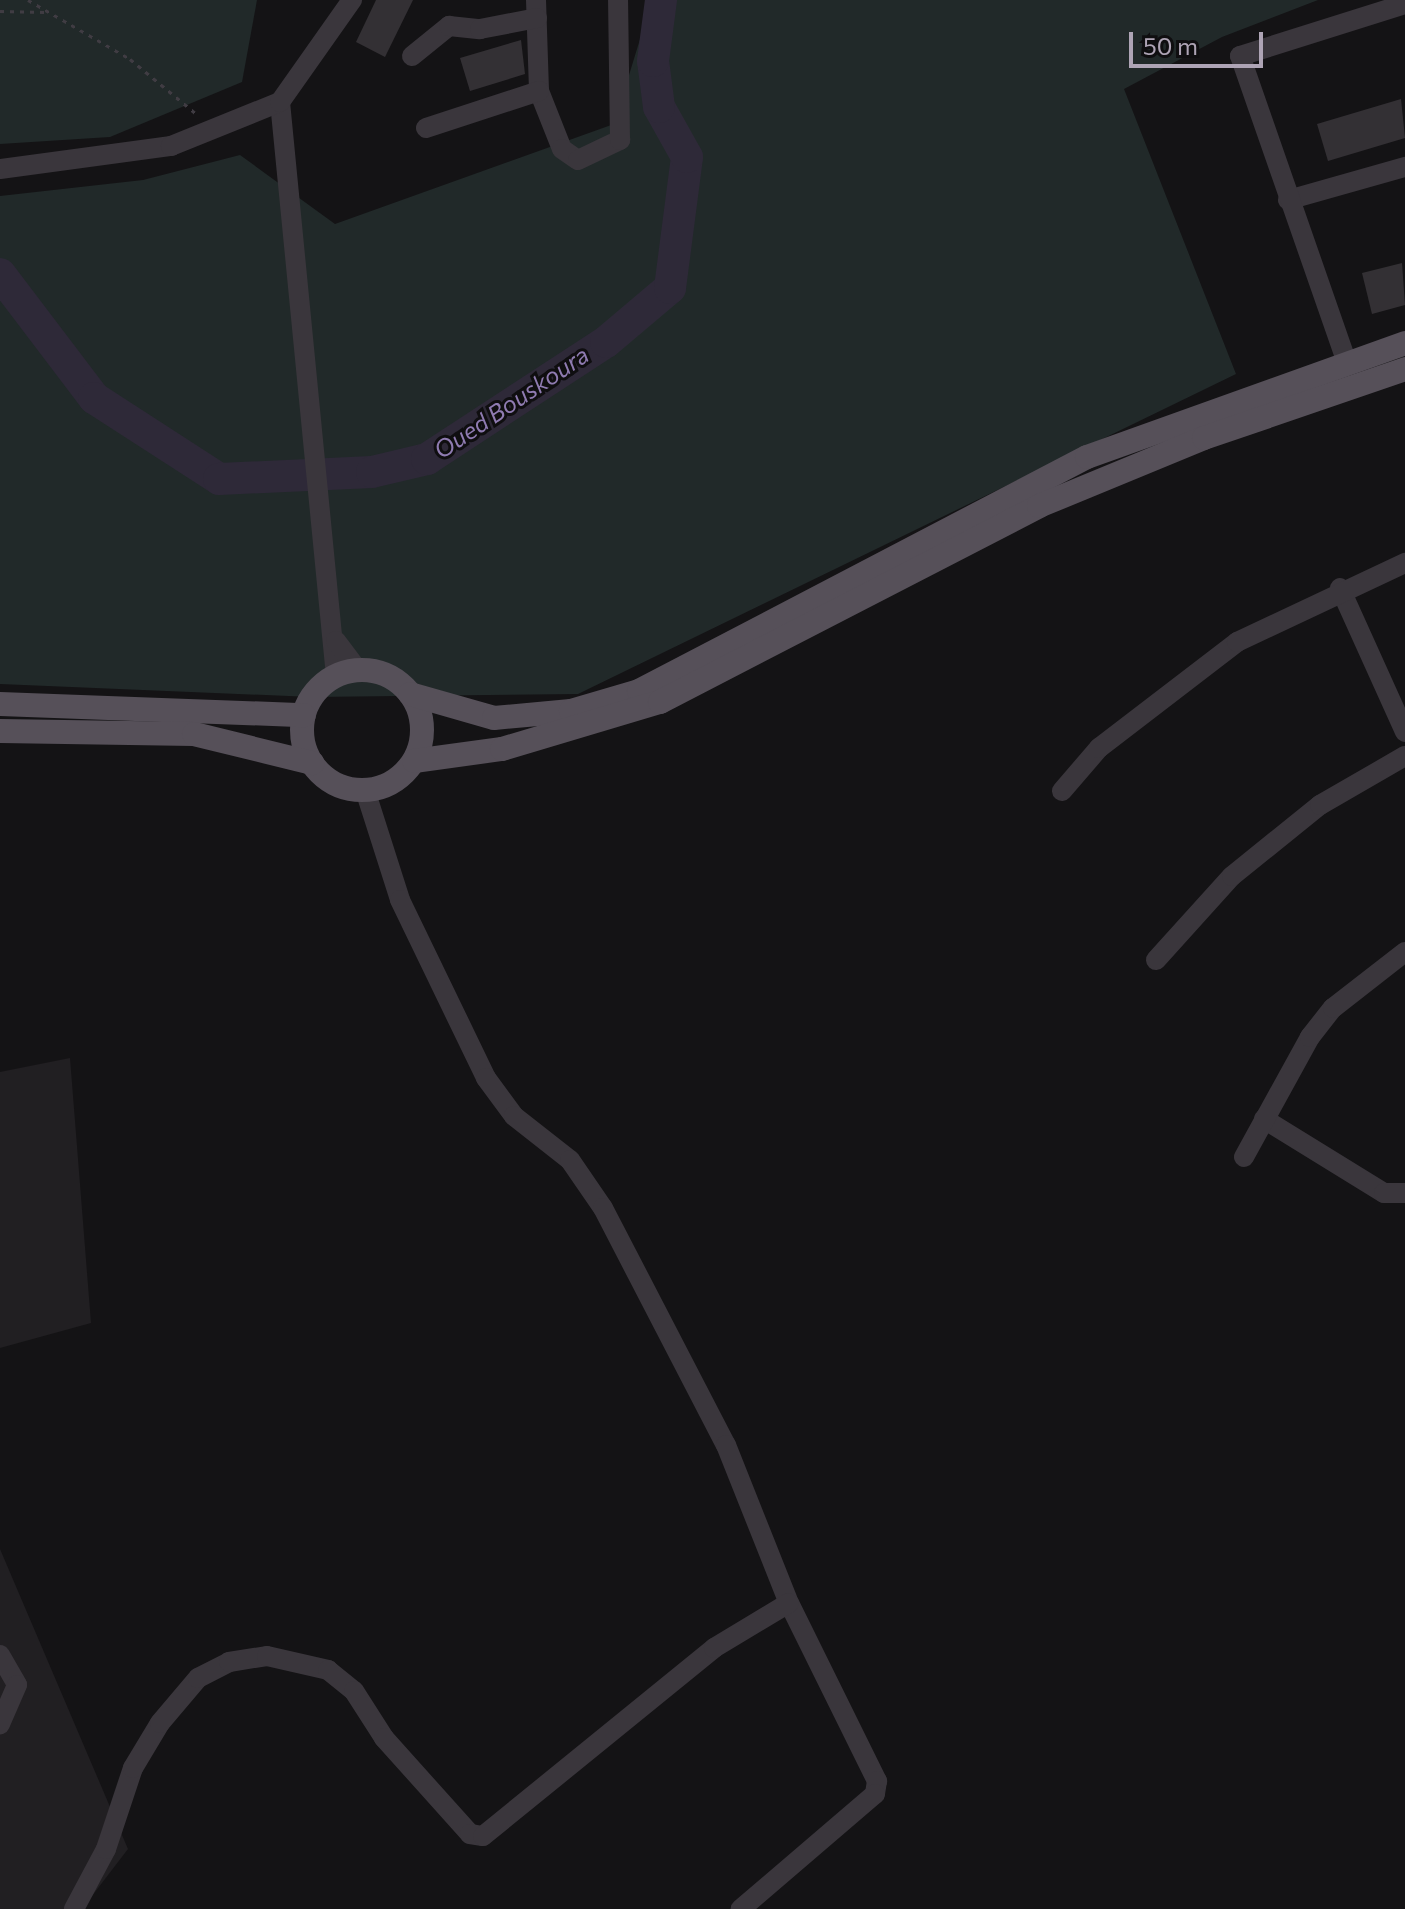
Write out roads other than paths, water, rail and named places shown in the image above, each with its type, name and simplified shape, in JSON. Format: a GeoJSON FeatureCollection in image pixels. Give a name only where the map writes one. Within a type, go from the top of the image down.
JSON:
{"type":"FeatureCollection","features":[{"type":"Feature","properties":{"kind":"main road"},"geometry":{"type":"LineString","coordinates":[[0,704],[304,715],[347,673],[387,675],[410,694],[494,718],[571,711],[639,691],[1061,469],[1346,360],[1405,343]]}},
{"type":"Feature","properties":{"kind":"main road"},"geometry":{"type":"LineString","coordinates":[[414,761],[502,749],[660,702],[1039,506],[1204,438],[1405,369]]}},
{"type":"Feature","properties":{"kind":"main road"},"geometry":{"type":"LineString","coordinates":[[0,731],[194,734],[312,763],[330,781],[365,790],[393,781],[414,761],[422,727],[410,694]]}},
{"type":"Feature","properties":{"kind":"main road"},"geometry":{"type":"LineString","coordinates":[[304,715],[312,763]]}},
{"type":"Feature","properties":{"kind":"street"},"geometry":{"type":"LineString","coordinates":[[0,169],[116,156],[216,133],[280,102],[352,0]]}},
{"type":"Feature","properties":{"kind":"street"},"geometry":{"type":"LineString","coordinates":[[412,56],[453,25],[480,29],[536,9],[539,91],[568,157],[578,160],[620,140],[618,0]]}},
{"type":"Feature","properties":{"kind":"street"},"geometry":{"type":"LineString","coordinates":[[1346,360],[1240,56],[1405,4]]}},
{"type":"Feature","properties":{"kind":"street"},"geometry":{"type":"LineString","coordinates":[[426,128],[539,91]]}},
{"type":"Feature","properties":{"kind":"street"},"geometry":{"type":"LineString","coordinates":[[280,102],[309,427],[336,641],[347,673]]}},
{"type":"Feature","properties":{"kind":"street"},"geometry":{"type":"LineString","coordinates":[[1288,200],[1405,167]]}},
{"type":"Feature","properties":{"kind":"street"},"geometry":{"type":"LineString","coordinates":[[1062,791],[1099,748],[1225,651],[1340,588],[1405,563]]}},
{"type":"Feature","properties":{"kind":"street"},"geometry":{"type":"LineString","coordinates":[[1340,588],[1405,732]]}},
{"type":"Feature","properties":{"kind":"street"},"geometry":{"type":"LineString","coordinates":[[1156,960],[1232,876],[1320,805],[1405,756]]}},
{"type":"Feature","properties":{"kind":"street"},"geometry":{"type":"LineString","coordinates":[[365,790],[400,900],[486,1078],[514,1116],[570,1160],[603,1208],[726,1445],[789,1603],[877,1788],[741,1909]]}},
{"type":"Feature","properties":{"kind":"street"},"geometry":{"type":"LineString","coordinates":[[1244,1157],[1333,1008],[1405,952]]}},
{"type":"Feature","properties":{"kind":"street"},"geometry":{"type":"LineString","coordinates":[[1264,1119],[1374,1188],[1405,1193]]}},
{"type":"Feature","properties":{"kind":"street"},"geometry":{"type":"LineString","coordinates":[[74,1909],[106,1849],[133,1768],[160,1723],[198,1678],[229,1662],[267,1656],[328,1670],[354,1691],[384,1738],[470,1834],[483,1836],[732,1635],[789,1603]]}},
{"type":"Feature","properties":{"kind":"street"},"geometry":{"type":"LineString","coordinates":[[0,1655],[17,1685],[0,1724]]}},
{"type":"Feature","properties":{"kind":"waterway","name":"Oued Bouskoura"},"geometry":{"type":"LineString","coordinates":[[0,274],[94,398],[219,479],[372,472],[427,459],[606,342],[670,288],[687,157],[659,107],[653,61],[661,0]]}}]}
